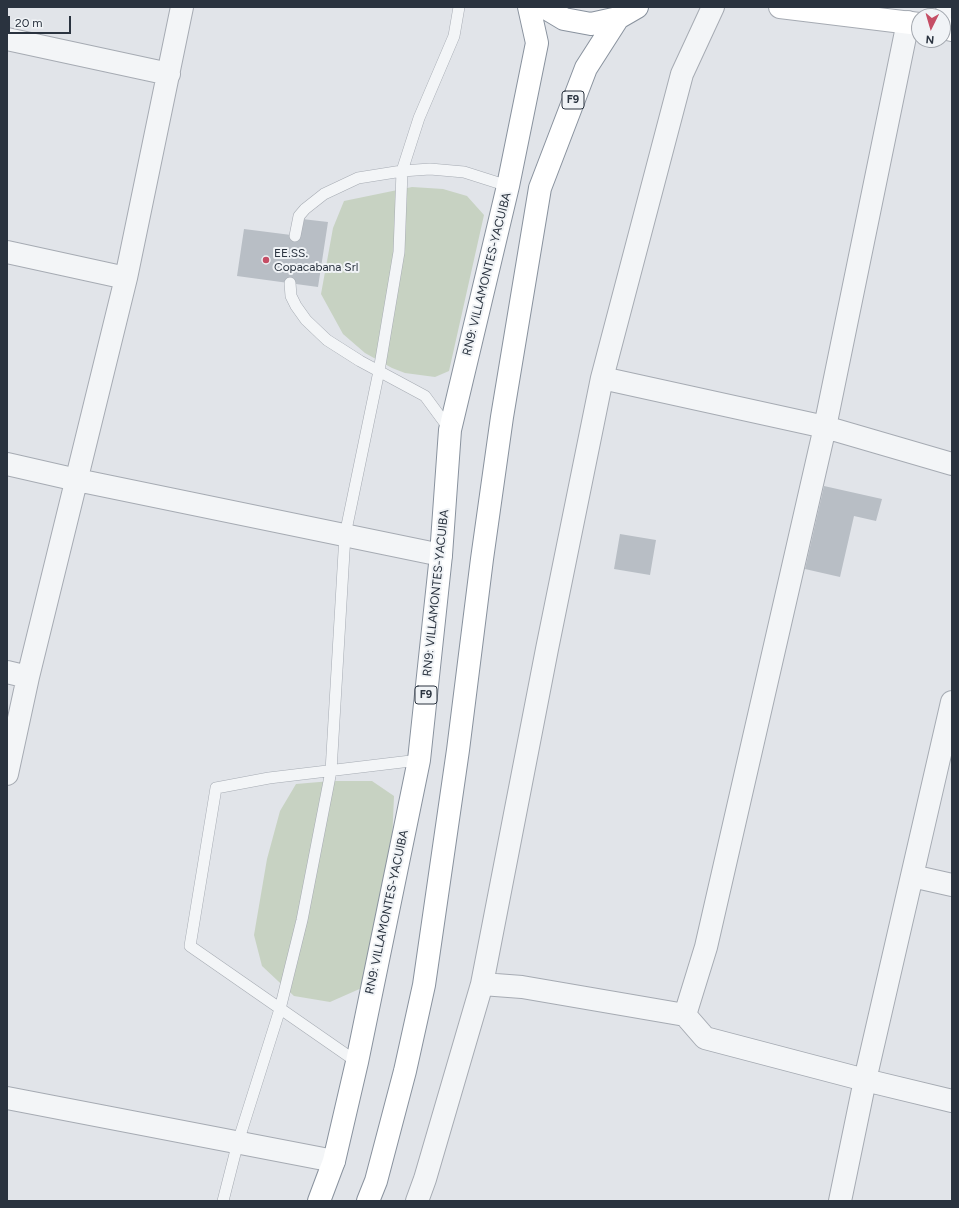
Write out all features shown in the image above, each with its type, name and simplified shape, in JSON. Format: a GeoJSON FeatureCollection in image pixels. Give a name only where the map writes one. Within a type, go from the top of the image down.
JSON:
{"type":"FeatureCollection","features":[{"type":"Feature","properties":{"kind":"main road","name":"RN9: VILLAMONTES-YACUIBA"},"geometry":{"type":"LineString","coordinates":[[319,1201],[334,1161],[357,1062],[419,760],[441,555],[450,430],[508,186],[537,43],[529,7]]}},
{"type":"Feature","properties":{"kind":"main road","name":"F9"},"geometry":{"type":"LineString","coordinates":[[544,7],[564,19],[591,24],[618,18],[637,7]]}},
{"type":"Feature","properties":{"kind":"main road"},"geometry":{"type":"LineString","coordinates":[[780,7],[911,23]]}},
{"type":"Feature","properties":{"kind":"main road"},"geometry":{"type":"LineString","coordinates":[[862,7],[911,22]]}},
{"type":"Feature","properties":{"kind":"main road","name":"F9"},"geometry":{"type":"LineString","coordinates":[[368,1201],[376,1181],[405,1071],[424,985],[458,750],[482,558],[502,417],[540,188],[586,68],[618,18]]}},
{"type":"Feature","properties":{"kind":"street"},"geometry":{"type":"LineString","coordinates":[[7,774],[28,677],[126,278],[182,7]]}},
{"type":"Feature","properties":{"kind":"street"},"geometry":{"type":"LineString","coordinates":[[417,1201],[425,1180],[482,984],[547,649],[602,378],[682,74],[713,7]]}},
{"type":"Feature","properties":{"kind":"street"},"geometry":{"type":"LineString","coordinates":[[685,1015],[706,947],[825,427],[911,37]]}},
{"type":"Feature","properties":{"kind":"street"},"geometry":{"type":"LineString","coordinates":[[7,39],[169,74]]}},
{"type":"Feature","properties":{"kind":"street"},"geometry":{"type":"LineString","coordinates":[[7,252],[126,278]]}},
{"type":"Feature","properties":{"kind":"street"},"geometry":{"type":"LineString","coordinates":[[602,378],[825,427],[952,464]]}},
{"type":"Feature","properties":{"kind":"street"},"geometry":{"type":"LineString","coordinates":[[7,464],[77,480],[441,555]]}},
{"type":"Feature","properties":{"kind":"street"},"geometry":{"type":"LineString","coordinates":[[7,672],[28,677]]}},
{"type":"Feature","properties":{"kind":"street"},"geometry":{"type":"LineString","coordinates":[[840,1201],[865,1080],[952,702]]}},
{"type":"Feature","properties":{"kind":"street"},"geometry":{"type":"LineString","coordinates":[[912,876],[952,885]]}},
{"type":"Feature","properties":{"kind":"street"},"geometry":{"type":"LineString","coordinates":[[482,984],[522,987],[685,1015],[705,1038],[952,1101]]}},
{"type":"Feature","properties":{"kind":"street"},"geometry":{"type":"LineString","coordinates":[[7,1098],[334,1161]]}},
{"type":"Feature","properties":{"kind":"lane"},"geometry":{"type":"LineString","coordinates":[[223,1201],[238,1142],[280,1009],[302,920],[331,771],[345,535],[379,371],[399,252],[402,171],[419,118],[454,36],[459,7]]}},
{"type":"Feature","properties":{"kind":"lane"},"geometry":{"type":"LineString","coordinates":[[295,236],[299,216],[305,208],[324,194],[358,178],[402,171],[430,169],[464,172],[508,186]]}},
{"type":"Feature","properties":{"kind":"lane"},"geometry":{"type":"LineString","coordinates":[[290,284],[291,296],[296,306],[306,320],[327,340],[360,361],[425,396],[450,430]]}},
{"type":"Feature","properties":{"kind":"lane"},"geometry":{"type":"LineString","coordinates":[[357,1062],[190,946],[216,788],[269,778],[419,760]]}},
{"type":"Feature","properties":{"kind":"green space"},"geometry":{"type":"Polygon","coordinates":[[[412,187],[443,189],[467,196],[484,215],[449,371],[435,377],[405,373],[392,368],[365,353],[343,334],[321,294],[333,228],[344,201],[412,187]]]}},
{"type":"Feature","properties":{"kind":"green space"},"geometry":{"type":"Polygon","coordinates":[[[331,781],[372,781],[394,796],[391,866],[364,987],[330,1002],[294,996],[262,966],[254,935],[267,859],[280,811],[296,784],[331,781]]]}},
{"type":"Feature","properties":{"kind":"building"},"geometry":{"type":"Polygon","coordinates":[[[302,219],[328,222],[318,287],[237,276],[244,229],[299,236],[302,219]]]}},
{"type":"Feature","properties":{"kind":"building"},"geometry":{"type":"Polygon","coordinates":[[[824,486],[882,499],[876,521],[854,516],[840,577],[805,569],[824,486]]]}},
{"type":"Feature","properties":{"kind":"building"},"geometry":{"type":"Polygon","coordinates":[[[620,534],[656,540],[650,575],[614,569],[620,534]]]}},
{"type":"Feature","properties":{"kind":"place","name":"EE.SS. Copacabana Srl"},"geometry":{"type":"Point","coordinates":[266,260]}}]}
